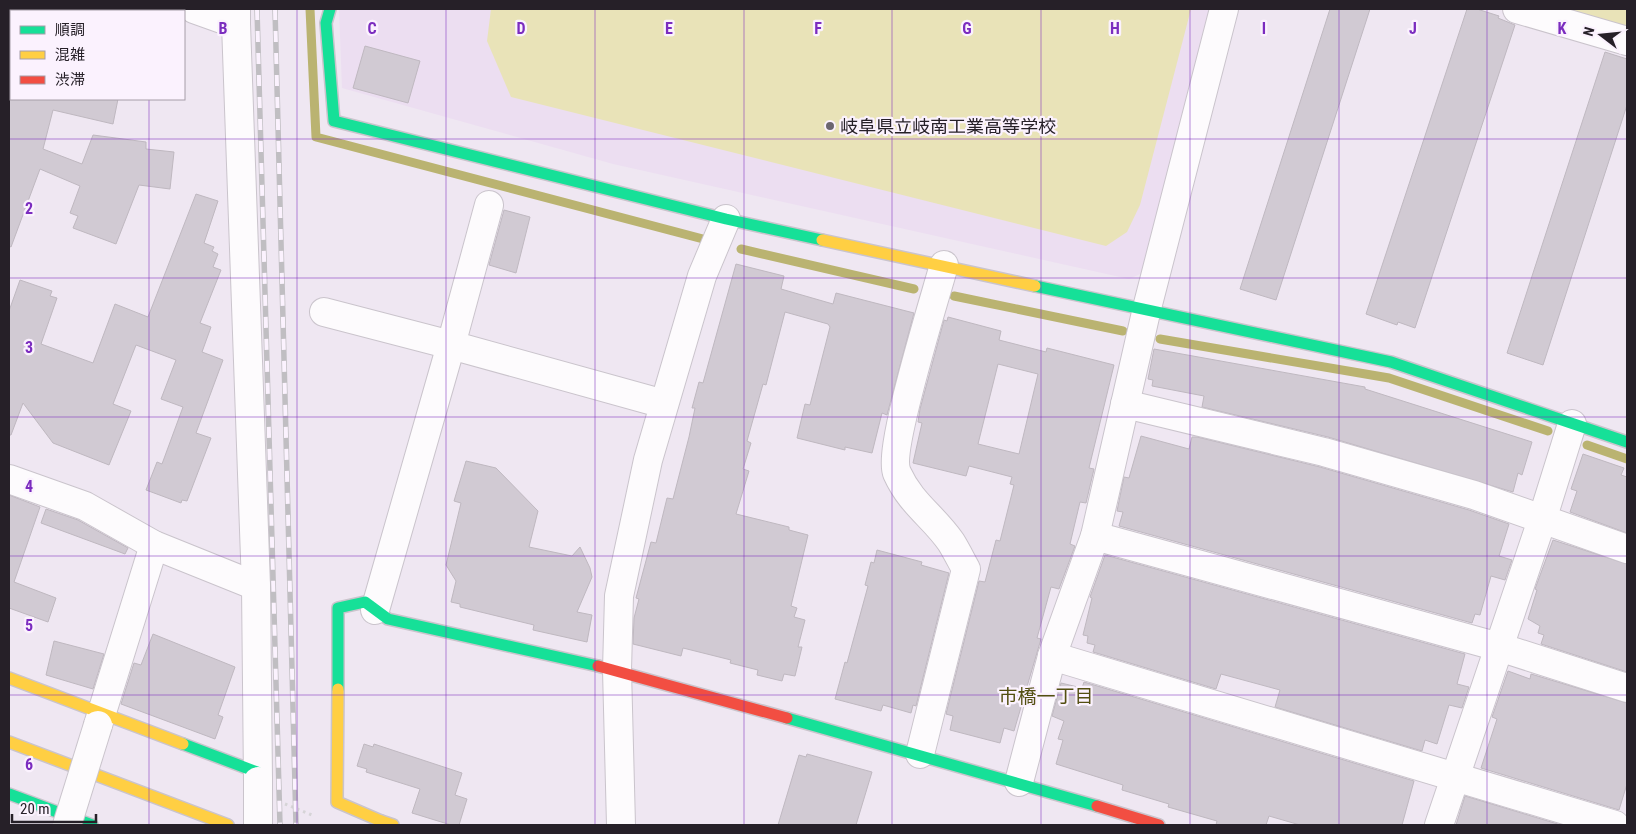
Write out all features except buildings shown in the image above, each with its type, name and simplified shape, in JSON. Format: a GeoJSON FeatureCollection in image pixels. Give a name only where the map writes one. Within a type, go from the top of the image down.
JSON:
{"type":"FeatureCollection","features":[{"type":"Feature","properties":{"kind":"street"},"geometry":{"type":"LineString","coordinates":[[194,9],[236,17],[256,586],[258,825]]}},
{"type":"Feature","properties":{"kind":"street"},"geometry":{"type":"LineString","coordinates":[[330,9],[326,23],[334,121],[726,219],[1392,362],[1627,442]]}},
{"type":"Feature","properties":{"kind":"street"},"geometry":{"type":"LineString","coordinates":[[1019,782],[1052,656],[1094,536],[1147,308],[1224,9]]}},
{"type":"Feature","properties":{"kind":"street"},"geometry":{"type":"LineString","coordinates":[[1517,9],[1627,41]]}},
{"type":"Feature","properties":{"kind":"street"},"geometry":{"type":"LineString","coordinates":[[375,610],[489,205]]}},
{"type":"Feature","properties":{"kind":"street"},"geometry":{"type":"LineString","coordinates":[[621,825],[617,670],[619,596],[648,460],[702,276],[726,219]]}},
{"type":"Feature","properties":{"kind":"street"},"geometry":{"type":"LineString","coordinates":[[920,754],[966,569],[950,541],[910,498],[896,471],[896,455],[905,405],[944,265]]}},
{"type":"Feature","properties":{"kind":"street"},"geometry":{"type":"LineString","coordinates":[[324,312],[664,404]]}},
{"type":"Feature","properties":{"kind":"street"},"geometry":{"type":"LineString","coordinates":[[1125,404],[1324,452],[1474,495],[1627,549]]}},
{"type":"Feature","properties":{"kind":"street"},"geometry":{"type":"LineString","coordinates":[[1439,825],[1542,520],[1572,424]]}},
{"type":"Feature","properties":{"kind":"street"},"geometry":{"type":"LineString","coordinates":[[9,479],[85,506],[154,544],[256,586]]}},
{"type":"Feature","properties":{"kind":"street"},"geometry":{"type":"LineString","coordinates":[[1094,536],[1499,646],[1627,688]]}},
{"type":"Feature","properties":{"kind":"street"},"geometry":{"type":"LineString","coordinates":[[67,825],[154,544]]}},
{"type":"Feature","properties":{"kind":"street"},"geometry":{"type":"LineString","coordinates":[[393,825],[381,823],[337,802],[338,608],[365,602],[388,619],[617,670],[1019,782],[1129,821],[1159,825]]}},
{"type":"Feature","properties":{"kind":"street"},"geometry":{"type":"LineString","coordinates":[[1052,656],[1615,825]]}},
{"type":"Feature","properties":{"kind":"street"},"geometry":{"type":"LineString","coordinates":[[9,678],[100,719],[257,776]]}},
{"type":"Feature","properties":{"kind":"street"},"geometry":{"type":"LineString","coordinates":[[9,742],[228,825]]}},
{"type":"Feature","properties":{"kind":"street"},"geometry":{"type":"LineString","coordinates":[[9,794],[92,825]]}},
{"type":"Feature","properties":{"kind":"shaded area","name":"岐阜県立岐南工業高等学校"},"geometry":{"type":"Polygon","coordinates":[[[339,9],[1213,9],[1147,271],[1129,279],[613,164],[342,88],[339,9]]]}},
{"type":"Feature","properties":{"kind":"shaded area","name":"岐阜県立岐南工業高等学校"},"geometry":{"type":"Polygon","coordinates":[[[491,9],[1191,9],[1140,205],[1127,232],[1106,246],[511,97],[487,41],[491,9]]]}},
{"type":"Feature","properties":{"kind":"shaded area"},"geometry":{"type":"Polygon","coordinates":[[[1560,9],[1627,9],[1627,27],[1560,9]]]}},
{"type":"Feature","properties":{"kind":"waterway"},"geometry":{"type":"LineString","coordinates":[[310,9],[316,137],[703,239]]}},
{"type":"Feature","properties":{"kind":"waterway"},"geometry":{"type":"LineString","coordinates":[[741,249],[914,289]]}},
{"type":"Feature","properties":{"kind":"waterway"},"geometry":{"type":"LineString","coordinates":[[954,296],[1123,331]]}},
{"type":"Feature","properties":{"kind":"waterway"},"geometry":{"type":"LineString","coordinates":[[1160,339],[1389,378],[1548,431]]}},
{"type":"Feature","properties":{"kind":"waterway"},"geometry":{"type":"LineString","coordinates":[[1587,445],[1627,459]]}},
{"type":"Feature","properties":{"kind":"railway"},"geometry":{"type":"LineString","coordinates":[[257,9],[280,825]]}},
{"type":"Feature","properties":{"kind":"railway"},"geometry":{"type":"LineString","coordinates":[[275,9],[296,825]]}},
{"type":"Feature","properties":{"kind":"traffic: fast"},"geometry":{"type":"LineString","coordinates":[[330,9],[326,23],[334,121],[726,219],[822,240]]}},
{"type":"Feature","properties":{"kind":"traffic: fast"},"geometry":{"type":"LineString","coordinates":[[1035,286],[1391,362],[1627,442]]}},
{"type":"Feature","properties":{"kind":"traffic: fast"},"geometry":{"type":"LineString","coordinates":[[338,689],[338,608],[365,602],[388,619],[598,666]]}},
{"type":"Feature","properties":{"kind":"traffic: fast"},"geometry":{"type":"LineString","coordinates":[[787,718],[1097,806]]}},
{"type":"Feature","properties":{"kind":"traffic: fast"},"geometry":{"type":"LineString","coordinates":[[183,744],[257,772]]}},
{"type":"Feature","properties":{"kind":"traffic: fast"},"geometry":{"type":"LineString","coordinates":[[9,794],[92,825]]}},
{"type":"Feature","properties":{"kind":"traffic: slow"},"geometry":{"type":"LineString","coordinates":[[822,240],[1035,286]]}},
{"type":"Feature","properties":{"kind":"traffic: slow"},"geometry":{"type":"LineString","coordinates":[[9,678],[183,744]]}},
{"type":"Feature","properties":{"kind":"traffic: slow"},"geometry":{"type":"LineString","coordinates":[[338,689],[337,802],[381,821],[381,825]]}},
{"type":"Feature","properties":{"kind":"traffic: slow"},"geometry":{"type":"LineString","coordinates":[[9,742],[228,825]]}},
{"type":"Feature","properties":{"kind":"traffic: slow"},"geometry":{"type":"LineString","coordinates":[[381,821],[393,825]]}},
{"type":"Feature","properties":{"kind":"traffic: jam"},"geometry":{"type":"LineString","coordinates":[[598,666],[787,718]]}},
{"type":"Feature","properties":{"kind":"traffic: jam"},"geometry":{"type":"LineString","coordinates":[[1097,806],[1159,825]]}},
{"type":"Feature","properties":{"kind":"place","name":"岐阜県立岐南工業高等学校"},"geometry":{"type":"Point","coordinates":[830,126]}},
{"type":"Feature","properties":{"kind":"district","name":"市橋一丁目"},"geometry":{"type":"Point","coordinates":[1046,696]}}]}
